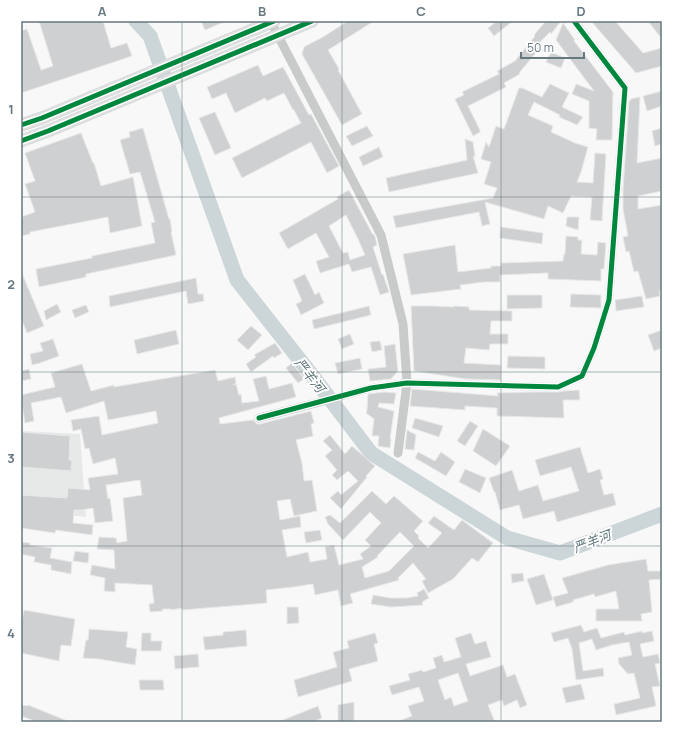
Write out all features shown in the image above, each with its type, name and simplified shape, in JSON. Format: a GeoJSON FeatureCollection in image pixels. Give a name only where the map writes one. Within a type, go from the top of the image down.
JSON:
{"type":"FeatureCollection","features":[{"type":"Feature","properties":{"kind":"main road"},"geometry":{"type":"LineString","coordinates":[[21,141],[312,21]]}},
{"type":"Feature","properties":{"kind":"main road"},"geometry":{"type":"LineString","coordinates":[[21,125],[49,115],[273,22]]}},
{"type":"Feature","properties":{"kind":"street"},"geometry":{"type":"LineString","coordinates":[[259,418],[371,388],[407,383],[558,388],[582,376],[594,348],[609,300],[625,88],[574,21]]}},
{"type":"Feature","properties":{"kind":"street"},"geometry":{"type":"LineString","coordinates":[[273,22],[278,35],[381,235],[403,324],[407,383],[398,453]]}},
{"type":"Feature","properties":{"kind":"shaded area"},"geometry":{"type":"Polygon","coordinates":[[[21,431],[80,434],[86,517],[21,511],[21,431]]]}},
{"type":"Feature","properties":{"kind":"building"},"geometry":{"type":"Polygon","coordinates":[[[39,21],[103,21],[111,48],[127,43],[132,56],[21,93],[21,31],[27,29],[41,70],[53,66],[39,21]]]}},
{"type":"Feature","properties":{"kind":"building"},"geometry":{"type":"Polygon","coordinates":[[[201,21],[226,21],[205,30],[201,21]]]}},
{"type":"Feature","properties":{"kind":"building"},"geometry":{"type":"Polygon","coordinates":[[[348,21],[374,21],[328,50],[362,114],[342,125],[302,54],[304,47],[348,21]]]}},
{"type":"Feature","properties":{"kind":"building"},"geometry":{"type":"Polygon","coordinates":[[[497,21],[513,21],[494,36],[488,28],[497,21]]]}},
{"type":"Feature","properties":{"kind":"building"},"geometry":{"type":"Polygon","coordinates":[[[546,21],[561,21],[551,34],[550,32],[536,46],[539,49],[519,73],[520,74],[504,83],[506,87],[468,106],[480,130],[480,132],[473,136],[455,99],[464,95],[462,92],[499,74],[497,71],[515,61],[546,21]]]}},
{"type":"Feature","properties":{"kind":"building"},"geometry":{"type":"Polygon","coordinates":[[[591,21],[615,21],[643,53],[662,48],[662,66],[636,73],[591,21]]]}},
{"type":"Feature","properties":{"kind":"building"},"geometry":{"type":"Polygon","coordinates":[[[648,21],[662,21],[662,39],[648,21]]]}},
{"type":"Feature","properties":{"kind":"building"},"geometry":{"type":"Polygon","coordinates":[[[563,23],[575,40],[574,41],[613,92],[612,140],[596,140],[597,129],[589,128],[589,101],[572,94],[576,84],[594,91],[556,40],[563,23]]]}},
{"type":"Feature","properties":{"kind":"building"},"geometry":{"type":"Polygon","coordinates":[[[551,52],[565,58],[561,68],[546,62],[551,52]]]}},
{"type":"Feature","properties":{"kind":"building"},"geometry":{"type":"Polygon","coordinates":[[[258,65],[263,76],[283,67],[309,115],[311,114],[339,166],[327,173],[311,142],[242,178],[232,158],[301,123],[284,93],[267,101],[265,98],[235,113],[226,93],[212,99],[207,87],[258,65]]]}},
{"type":"Feature","properties":{"kind":"building"},"geometry":{"type":"Polygon","coordinates":[[[550,84],[569,93],[562,107],[583,117],[577,125],[559,117],[560,115],[534,102],[528,115],[553,126],[551,132],[588,147],[577,182],[593,183],[595,153],[606,154],[602,221],[590,220],[592,197],[571,196],[563,213],[548,206],[544,219],[485,202],[490,224],[482,226],[479,212],[396,228],[393,216],[493,198],[497,188],[484,184],[491,162],[481,159],[486,142],[489,147],[496,126],[504,129],[519,88],[542,97],[550,84]]]}},
{"type":"Feature","properties":{"kind":"building"},"geometry":{"type":"Polygon","coordinates":[[[662,91],[662,106],[647,111],[643,96],[662,91]]]}},
{"type":"Feature","properties":{"kind":"building"},"geometry":{"type":"Polygon","coordinates":[[[640,97],[637,163],[662,158],[662,191],[638,196],[638,209],[662,205],[662,290],[659,291],[660,296],[646,299],[638,271],[634,272],[629,251],[626,252],[623,237],[628,236],[623,209],[623,189],[629,102],[631,99],[640,97]]]}},
{"type":"Feature","properties":{"kind":"building"},"geometry":{"type":"Polygon","coordinates":[[[215,112],[231,148],[215,155],[199,118],[215,112]]]}},
{"type":"Feature","properties":{"kind":"building"},"geometry":{"type":"Polygon","coordinates":[[[367,126],[373,136],[352,146],[346,136],[367,126]]]}},
{"type":"Feature","properties":{"kind":"building"},"geometry":{"type":"Polygon","coordinates":[[[143,128],[170,219],[176,255],[86,274],[86,277],[39,287],[36,269],[92,258],[92,256],[155,243],[151,223],[155,222],[140,172],[130,174],[120,140],[130,137],[129,132],[143,128]]]}},
{"type":"Feature","properties":{"kind":"building"},"geometry":{"type":"Polygon","coordinates":[[[662,128],[662,144],[655,146],[652,131],[662,128]]]}},
{"type":"Feature","properties":{"kind":"building"},"geometry":{"type":"Polygon","coordinates":[[[81,133],[94,163],[101,186],[133,177],[142,226],[110,233],[108,217],[30,232],[30,234],[21,236],[21,217],[35,212],[25,184],[35,181],[25,153],[81,133]]]}},
{"type":"Feature","properties":{"kind":"building"},"geometry":{"type":"Polygon","coordinates":[[[465,139],[473,142],[475,157],[473,156],[478,173],[389,192],[386,178],[467,160],[465,139]]]}},
{"type":"Feature","properties":{"kind":"building"},"geometry":{"type":"Polygon","coordinates":[[[379,147],[383,157],[363,166],[359,157],[379,147]]]}},
{"type":"Feature","properties":{"kind":"building"},"geometry":{"type":"Polygon","coordinates":[[[349,190],[373,235],[374,234],[377,245],[373,247],[389,292],[380,295],[371,267],[352,272],[349,264],[320,273],[316,261],[329,257],[316,233],[288,249],[279,233],[338,199],[337,197],[349,190]],[[346,215],[329,226],[343,253],[348,252],[350,260],[365,255],[346,215]]]}},
{"type":"Feature","properties":{"kind":"building"},"geometry":{"type":"Polygon","coordinates":[[[567,217],[579,217],[578,230],[566,226],[567,217]]]}},
{"type":"Feature","properties":{"kind":"building"},"geometry":{"type":"Polygon","coordinates":[[[501,227],[543,233],[542,244],[500,238],[501,227]]]}},
{"type":"Feature","properties":{"kind":"building"},"geometry":{"type":"Polygon","coordinates":[[[566,236],[578,237],[578,240],[582,240],[581,254],[597,255],[598,242],[606,243],[604,269],[601,269],[601,281],[548,279],[548,273],[500,275],[500,282],[460,285],[461,289],[411,295],[403,254],[455,245],[458,272],[491,268],[491,266],[501,266],[501,263],[563,261],[566,236]]]}},
{"type":"Feature","properties":{"kind":"building"},"geometry":{"type":"Polygon","coordinates":[[[21,271],[44,326],[27,333],[21,318],[21,271]]]}},
{"type":"Feature","properties":{"kind":"building"},"geometry":{"type":"Polygon","coordinates":[[[305,274],[315,295],[319,292],[324,303],[301,315],[296,304],[302,301],[293,280],[305,274]]]}},
{"type":"Feature","properties":{"kind":"building"},"geometry":{"type":"Polygon","coordinates":[[[196,278],[198,294],[203,294],[204,301],[188,304],[186,291],[110,307],[109,296],[196,278]]]}},
{"type":"Feature","properties":{"kind":"building"},"geometry":{"type":"Polygon","coordinates":[[[571,294],[601,295],[601,308],[570,307],[571,294]]]}},
{"type":"Feature","properties":{"kind":"building"},"geometry":{"type":"Polygon","coordinates":[[[507,295],[542,295],[542,308],[507,309],[507,295]]]}},
{"type":"Feature","properties":{"kind":"building"},"geometry":{"type":"Polygon","coordinates":[[[642,296],[644,307],[616,311],[615,300],[642,296]]]}},
{"type":"Feature","properties":{"kind":"building"},"geometry":{"type":"Polygon","coordinates":[[[57,304],[61,312],[46,320],[44,311],[57,304]]]}},
{"type":"Feature","properties":{"kind":"building"},"geometry":{"type":"Polygon","coordinates":[[[86,305],[89,312],[75,318],[72,310],[86,305]]]}},
{"type":"Feature","properties":{"kind":"building"},"geometry":{"type":"Polygon","coordinates":[[[369,306],[371,315],[314,329],[312,320],[369,306]]]}},
{"type":"Feature","properties":{"kind":"building"},"geometry":{"type":"Polygon","coordinates":[[[411,306],[454,306],[469,307],[469,310],[512,311],[512,321],[491,321],[490,334],[508,334],[508,344],[490,344],[489,350],[466,348],[464,363],[501,365],[501,380],[466,379],[414,371],[411,306]]]}},
{"type":"Feature","properties":{"kind":"building"},"geometry":{"type":"Polygon","coordinates":[[[251,326],[262,335],[248,350],[237,340],[251,326]]]}},
{"type":"Feature","properties":{"kind":"building"},"geometry":{"type":"Polygon","coordinates":[[[176,330],[179,344],[137,354],[134,340],[176,330]]]}},
{"type":"Feature","properties":{"kind":"building"},"geometry":{"type":"Polygon","coordinates":[[[662,330],[662,348],[654,351],[648,335],[662,330]]]}},
{"type":"Feature","properties":{"kind":"building"},"geometry":{"type":"Polygon","coordinates":[[[350,334],[354,344],[342,349],[338,339],[350,334]]]}},
{"type":"Feature","properties":{"kind":"building"},"geometry":{"type":"Polygon","coordinates":[[[53,339],[59,356],[32,365],[30,354],[43,351],[40,343],[53,339]]]}},
{"type":"Feature","properties":{"kind":"building"},"geometry":{"type":"Polygon","coordinates":[[[380,341],[382,350],[372,352],[370,342],[380,341]]]}},
{"type":"Feature","properties":{"kind":"building"},"geometry":{"type":"Polygon","coordinates":[[[275,343],[282,353],[274,358],[273,356],[251,372],[246,364],[256,357],[254,355],[275,343]]]}},
{"type":"Feature","properties":{"kind":"building"},"geometry":{"type":"Polygon","coordinates":[[[395,344],[398,371],[391,379],[370,381],[368,369],[386,367],[384,346],[395,344]]]}},
{"type":"Feature","properties":{"kind":"building"},"geometry":{"type":"Polygon","coordinates":[[[508,356],[545,357],[545,369],[507,368],[508,356]]]}},
{"type":"Feature","properties":{"kind":"building"},"geometry":{"type":"Polygon","coordinates":[[[360,358],[362,369],[338,374],[335,363],[360,358]]]}},
{"type":"Feature","properties":{"kind":"building"},"geometry":{"type":"Polygon","coordinates":[[[292,363],[304,379],[298,383],[286,368],[292,363]]]}},
{"type":"Feature","properties":{"kind":"building"},"geometry":{"type":"Polygon","coordinates":[[[82,364],[91,391],[114,385],[114,387],[215,370],[218,381],[235,377],[236,383],[233,385],[236,384],[239,395],[241,394],[242,403],[259,401],[253,379],[266,376],[269,389],[292,383],[296,397],[219,418],[220,424],[253,420],[257,424],[260,424],[311,411],[314,423],[311,424],[313,436],[296,440],[302,463],[304,481],[312,480],[317,511],[294,516],[290,499],[277,501],[280,520],[300,516],[301,527],[282,530],[287,557],[308,552],[310,562],[327,559],[325,547],[334,545],[339,565],[363,559],[360,554],[371,546],[365,540],[381,523],[370,512],[343,540],[328,524],[325,517],[330,515],[340,523],[372,491],[386,504],[394,496],[423,521],[414,531],[419,536],[418,538],[428,548],[442,533],[428,523],[434,516],[454,530],[462,520],[493,543],[478,562],[472,558],[453,579],[428,593],[422,581],[426,579],[413,563],[398,578],[399,580],[350,594],[353,603],[341,606],[338,590],[315,595],[313,584],[266,590],[267,603],[182,610],[182,608],[171,610],[163,609],[162,611],[150,612],[149,604],[154,603],[152,585],[115,583],[115,592],[104,591],[105,578],[90,575],[92,565],[115,569],[114,550],[97,549],[99,537],[116,538],[117,543],[127,541],[123,498],[142,495],[140,480],[106,485],[108,499],[110,498],[113,521],[95,523],[93,508],[74,510],[73,523],[93,525],[92,535],[56,530],[55,533],[21,528],[21,495],[67,498],[68,488],[90,490],[88,478],[118,474],[115,458],[93,464],[89,448],[85,449],[81,429],[73,431],[71,420],[99,416],[102,435],[158,423],[156,411],[108,420],[104,401],[66,413],[61,397],[31,403],[34,421],[25,423],[21,404],[21,395],[55,387],[51,373],[82,364]],[[400,532],[377,556],[378,557],[362,567],[365,578],[389,571],[414,546],[400,532]]]}},
{"type":"Feature","properties":{"kind":"building"},"geometry":{"type":"Polygon","coordinates":[[[29,369],[31,379],[21,381],[21,371],[29,369]]]}},
{"type":"Feature","properties":{"kind":"building"},"geometry":{"type":"Polygon","coordinates":[[[412,389],[498,396],[497,393],[558,392],[579,390],[580,400],[563,400],[564,418],[497,416],[497,408],[465,406],[465,410],[410,406],[412,389]]]}},
{"type":"Feature","properties":{"kind":"building"},"geometry":{"type":"Polygon","coordinates":[[[384,392],[396,393],[394,404],[379,403],[378,407],[394,411],[390,448],[378,446],[379,436],[372,436],[374,419],[366,413],[368,394],[384,392]]]}},
{"type":"Feature","properties":{"kind":"building"},"geometry":{"type":"Polygon","coordinates":[[[415,418],[443,426],[439,437],[412,428],[415,418]]]}},
{"type":"Feature","properties":{"kind":"building"},"geometry":{"type":"Polygon","coordinates":[[[470,421],[478,426],[465,446],[457,441],[470,421]]]}},
{"type":"Feature","properties":{"kind":"building"},"geometry":{"type":"Polygon","coordinates":[[[483,429],[510,446],[496,466],[473,451],[483,429]]]}},
{"type":"Feature","properties":{"kind":"building"},"geometry":{"type":"Polygon","coordinates":[[[407,430],[416,435],[414,450],[405,449],[407,430]]]}},
{"type":"Feature","properties":{"kind":"building"},"geometry":{"type":"Polygon","coordinates":[[[21,432],[70,436],[69,460],[72,460],[71,471],[21,467],[21,432]]]}},
{"type":"Feature","properties":{"kind":"building"},"geometry":{"type":"Polygon","coordinates":[[[330,435],[345,454],[352,446],[375,466],[341,509],[330,498],[338,491],[341,495],[358,481],[348,471],[337,480],[332,475],[337,470],[325,456],[332,450],[323,441],[330,435]]]}},
{"type":"Feature","properties":{"kind":"building"},"geometry":{"type":"Polygon","coordinates":[[[580,447],[588,473],[600,469],[603,479],[600,480],[604,495],[613,493],[616,505],[557,522],[554,511],[523,519],[519,505],[500,510],[489,478],[512,470],[519,491],[538,485],[543,501],[579,491],[571,467],[540,476],[535,460],[580,447]]]}},
{"type":"Feature","properties":{"kind":"building"},"geometry":{"type":"Polygon","coordinates":[[[418,452],[435,461],[441,452],[455,462],[446,476],[415,458],[418,452]]]}},
{"type":"Feature","properties":{"kind":"building"},"geometry":{"type":"Polygon","coordinates":[[[465,469],[486,478],[480,493],[459,482],[465,469]]]}},
{"type":"Feature","properties":{"kind":"building"},"geometry":{"type":"Polygon","coordinates":[[[320,530],[322,540],[306,543],[304,532],[320,530]]]}},
{"type":"Feature","properties":{"kind":"building"},"geometry":{"type":"Polygon","coordinates":[[[21,542],[30,543],[30,545],[52,548],[50,558],[72,562],[71,574],[51,570],[51,565],[34,562],[35,557],[21,554],[21,542]]]}},
{"type":"Feature","properties":{"kind":"building"},"geometry":{"type":"Polygon","coordinates":[[[75,551],[89,553],[88,563],[73,561],[75,551]]]}},
{"type":"Feature","properties":{"kind":"building"},"geometry":{"type":"Polygon","coordinates":[[[646,559],[648,571],[662,571],[662,579],[649,580],[652,612],[641,614],[642,621],[596,621],[596,609],[619,609],[616,591],[595,597],[594,594],[556,607],[553,597],[568,593],[562,578],[608,565],[646,559]]]}},
{"type":"Feature","properties":{"kind":"building"},"geometry":{"type":"Polygon","coordinates":[[[523,573],[524,581],[512,583],[511,574],[523,573]]]}},
{"type":"Feature","properties":{"kind":"building"},"geometry":{"type":"Polygon","coordinates":[[[544,574],[553,600],[536,605],[527,579],[544,574]]]}},
{"type":"Feature","properties":{"kind":"building"},"geometry":{"type":"Polygon","coordinates":[[[424,589],[429,598],[422,602],[423,605],[391,607],[371,604],[373,595],[390,598],[407,598],[418,596],[417,593],[424,589]]]}},
{"type":"Feature","properties":{"kind":"building"},"geometry":{"type":"Polygon","coordinates":[[[287,607],[298,607],[299,623],[287,624],[287,607]]]}},
{"type":"Feature","properties":{"kind":"building"},"geometry":{"type":"Polygon","coordinates":[[[24,610],[75,619],[71,646],[61,645],[59,661],[21,653],[21,626],[24,610]]]}},
{"type":"Feature","properties":{"kind":"building"},"geometry":{"type":"Polygon","coordinates":[[[581,625],[584,632],[597,628],[601,638],[624,632],[625,635],[642,631],[642,633],[652,631],[654,641],[640,644],[643,657],[658,654],[660,663],[655,664],[660,686],[652,687],[656,706],[616,715],[614,704],[640,698],[634,673],[628,674],[619,664],[618,658],[632,655],[629,642],[596,650],[592,639],[579,643],[583,671],[603,668],[604,676],[576,680],[572,649],[568,638],[554,642],[551,633],[581,625]]]}},
{"type":"Feature","properties":{"kind":"building"},"geometry":{"type":"Polygon","coordinates":[[[89,629],[128,632],[126,647],[137,649],[135,665],[83,658],[86,640],[88,640],[89,629]]]}},
{"type":"Feature","properties":{"kind":"building"},"geometry":{"type":"Polygon","coordinates":[[[246,630],[247,646],[205,650],[203,637],[223,635],[223,632],[246,630]]]}},
{"type":"Feature","properties":{"kind":"building"},"geometry":{"type":"Polygon","coordinates":[[[142,633],[151,633],[151,641],[162,641],[161,651],[141,651],[142,633]]]}},
{"type":"Feature","properties":{"kind":"building"},"geometry":{"type":"Polygon","coordinates":[[[375,633],[378,643],[374,644],[378,661],[349,669],[352,681],[298,697],[294,680],[337,667],[333,652],[349,648],[347,641],[375,633]]]}},
{"type":"Feature","properties":{"kind":"building"},"geometry":{"type":"Polygon","coordinates":[[[471,633],[475,644],[486,641],[491,657],[466,664],[470,676],[503,665],[507,677],[515,674],[527,705],[520,708],[517,700],[504,706],[502,700],[488,705],[495,722],[399,722],[412,716],[408,706],[424,701],[419,687],[392,695],[389,686],[410,680],[408,674],[436,668],[433,658],[442,655],[444,662],[461,657],[455,638],[471,633]],[[458,673],[438,680],[445,700],[451,697],[454,706],[468,701],[458,673]]]}},
{"type":"Feature","properties":{"kind":"building"},"geometry":{"type":"Polygon","coordinates":[[[198,654],[199,667],[175,669],[174,656],[198,654]]]}},
{"type":"Feature","properties":{"kind":"building"},"geometry":{"type":"Polygon","coordinates":[[[139,680],[163,680],[164,690],[140,690],[139,680]]]}},
{"type":"Feature","properties":{"kind":"building"},"geometry":{"type":"Polygon","coordinates":[[[581,684],[585,699],[566,703],[562,688],[581,684]]]}},
{"type":"Feature","properties":{"kind":"building"},"geometry":{"type":"Polygon","coordinates":[[[354,702],[354,722],[338,722],[338,705],[354,702]]]}},
{"type":"Feature","properties":{"kind":"building"},"geometry":{"type":"Polygon","coordinates":[[[21,705],[28,705],[70,722],[38,722],[21,716],[21,705]]]}},
{"type":"Feature","properties":{"kind":"building"},"geometry":{"type":"Polygon","coordinates":[[[318,706],[322,718],[313,722],[278,722],[318,706]]]}},
{"type":"Feature","properties":{"kind":"waterway","name":"严羊河"},"geometry":{"type":"LineString","coordinates":[[136,21],[150,36],[237,280],[371,453],[507,538],[560,553],[662,514]]}},
{"type":"Feature","properties":{"kind":"cycle path"},"geometry":{"type":"LineString","coordinates":[[21,125],[42,118],[274,21]]}},
{"type":"Feature","properties":{"kind":"cycle path"},"geometry":{"type":"LineString","coordinates":[[21,141],[312,21]]}},
{"type":"Feature","properties":{"kind":"cycle path"},"geometry":{"type":"LineString","coordinates":[[259,418],[371,388],[407,383],[558,387],[582,376],[594,348],[609,300],[625,88],[574,21]]}}]}
